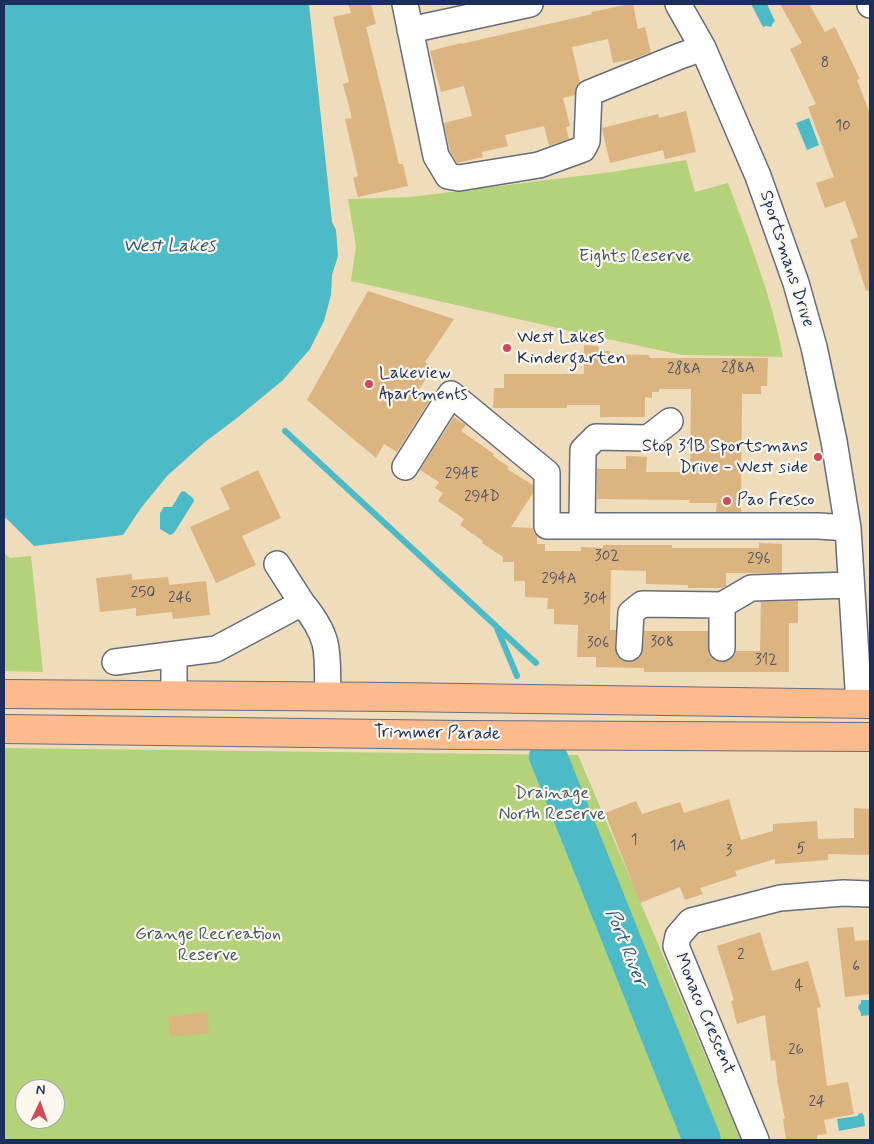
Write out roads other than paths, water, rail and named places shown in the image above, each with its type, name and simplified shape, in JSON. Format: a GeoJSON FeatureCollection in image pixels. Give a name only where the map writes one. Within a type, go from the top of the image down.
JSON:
{"type":"FeatureCollection","features":[{"type":"Feature","properties":{"kind":"main road","name":"Trimmer Parade"},"geometry":{"type":"LineString","coordinates":[[4,694],[396,697],[867,707]]}},
{"type":"Feature","properties":{"kind":"main road"},"geometry":{"type":"LineString","coordinates":[[819,737],[838,727],[867,707]]}},
{"type":"Feature","properties":{"kind":"main road","name":"Trimmer Parade"},"geometry":{"type":"LineString","coordinates":[[4,729],[870,737]]}},
{"type":"Feature","properties":{"kind":"street"},"geometry":{"type":"LineString","coordinates":[[405,4],[436,156],[448,176],[459,178],[539,165],[583,149],[587,141],[589,93],[703,48]]}},
{"type":"Feature","properties":{"kind":"street"},"geometry":{"type":"LineString","coordinates":[[410,30],[530,4]]}},
{"type":"Feature","properties":{"kind":"street","name":"Sportsmans Drive"},"geometry":{"type":"LineString","coordinates":[[678,4],[703,48],[758,176],[796,283],[814,347],[834,442],[848,528],[851,584],[867,707]]}},
{"type":"Feature","properties":{"kind":"street"},"geometry":{"type":"LineString","coordinates":[[405,467],[452,394],[547,473],[547,526],[818,526],[848,528]]}},
{"type":"Feature","properties":{"kind":"street"},"geometry":{"type":"LineString","coordinates":[[582,526],[582,450],[596,437],[648,438],[670,421]]}},
{"type":"Feature","properties":{"kind":"street"},"geometry":{"type":"LineString","coordinates":[[277,564],[302,603],[313,616],[325,642],[328,697]]}},
{"type":"Feature","properties":{"kind":"street"},"geometry":{"type":"LineString","coordinates":[[629,648],[631,613],[642,604],[722,605],[751,588],[851,584]]}},
{"type":"Feature","properties":{"kind":"street"},"geometry":{"type":"LineString","coordinates":[[115,662],[216,649],[302,603]]}},
{"type":"Feature","properties":{"kind":"street"},"geometry":{"type":"LineString","coordinates":[[722,605],[722,648]]}},
{"type":"Feature","properties":{"kind":"street"},"geometry":{"type":"LineString","coordinates":[[174,655],[174,696]]}},
{"type":"Feature","properties":{"kind":"street","name":"Monaco Crescent"},"geometry":{"type":"LineString","coordinates":[[756,1140],[676,946],[678,936],[691,921],[780,898],[843,893],[870,894]]}},
{"type":"Feature","properties":{"kind":"water","name":"West Lakes"},"geometry":{"type":"Polygon","coordinates":[[[4,4],[309,4],[332,222],[336,230],[338,256],[332,275],[331,295],[324,321],[310,349],[283,380],[205,442],[167,476],[141,508],[123,535],[34,546],[4,517],[4,4]]]}},
{"type":"Feature","properties":{"kind":"water"},"geometry":{"type":"Polygon","coordinates":[[[751,4],[767,4],[775,21],[771,27],[763,27],[751,4]]]}},
{"type":"Feature","properties":{"kind":"water"},"geometry":{"type":"Polygon","coordinates":[[[809,118],[819,145],[807,150],[796,123],[809,118]]]}},
{"type":"Feature","properties":{"kind":"water"},"geometry":{"type":"Polygon","coordinates":[[[184,491],[194,501],[174,533],[170,535],[160,529],[160,513],[164,507],[172,507],[181,492],[184,491]]]}},
{"type":"Feature","properties":{"kind":"water"},"geometry":{"type":"Polygon","coordinates":[[[861,1000],[870,1000],[870,1015],[861,1016],[858,1008],[861,1000]]]}},
{"type":"Feature","properties":{"kind":"water"},"geometry":{"type":"Polygon","coordinates":[[[862,1113],[865,1126],[839,1131],[837,1119],[858,1116],[858,1114],[862,1113]]]}},
{"type":"Feature","properties":{"kind":"waterway"},"geometry":{"type":"LineString","coordinates":[[285,431],[496,626],[517,676]]}},
{"type":"Feature","properties":{"kind":"waterway"},"geometry":{"type":"LineString","coordinates":[[498,628],[536,663]]}},
{"type":"Feature","properties":{"kind":"waterway","name":"Port River"},"geometry":{"type":"LineString","coordinates":[[548,756],[702,1140]]}},
{"type":"Feature","properties":{"kind":"place","name":"West Lakes Kindergarten"},"geometry":{"type":"Point","coordinates":[507,348]}},
{"type":"Feature","properties":{"kind":"place","name":"Lakeview Apartments"},"geometry":{"type":"Point","coordinates":[369,384]}},
{"type":"Feature","properties":{"kind":"place","name":"Stop 31B Sportsmans Drive - West side"},"geometry":{"type":"Point","coordinates":[818,457]}},
{"type":"Feature","properties":{"kind":"place","name":"Pao Fresco"},"geometry":{"type":"Point","coordinates":[727,501]}},
{"type":"Feature","properties":{"kind":"park label","name":"Eights Reserve"},"geometry":{"type":"Point","coordinates":[635,257]}},
{"type":"Feature","properties":{"kind":"park label","name":"Drainage North Reserve"},"geometry":{"type":"Point","coordinates":[552,804]}},
{"type":"Feature","properties":{"kind":"park label","name":"Grange Recreation Reserve"},"geometry":{"type":"Point","coordinates":[208,945]}}]}
